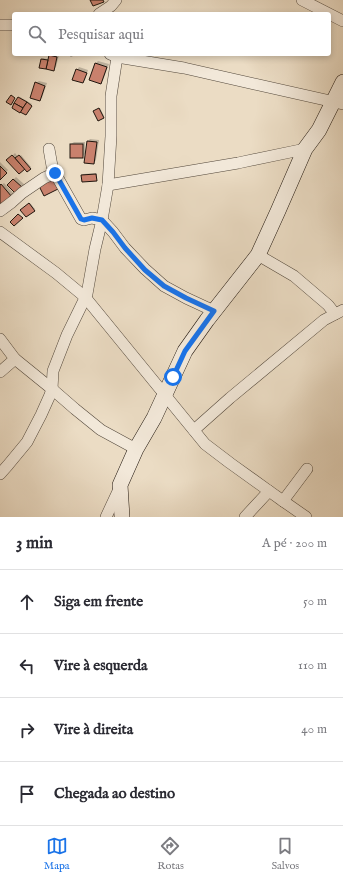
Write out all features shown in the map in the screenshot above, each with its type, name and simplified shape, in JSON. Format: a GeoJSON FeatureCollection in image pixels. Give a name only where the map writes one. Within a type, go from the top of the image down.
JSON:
{"type":"FeatureCollection","features":[{"type":"Feature","properties":{"kind":"street"},"geometry":{"type":"LineString","coordinates":[[102,12],[111,6],[116,0]]}},
{"type":"Feature","properties":{"kind":"street"},"geometry":{"type":"LineString","coordinates":[[302,0],[325,12]]}},
{"type":"Feature","properties":{"kind":"street"},"geometry":{"type":"LineString","coordinates":[[331,15],[343,21]]}},
{"type":"Feature","properties":{"kind":"street"},"geometry":{"type":"LineString","coordinates":[[0,24],[12,25]]}},
{"type":"Feature","properties":{"kind":"street"},"geometry":{"type":"LineString","coordinates":[[0,474],[28,442],[50,395],[52,389],[53,371],[67,335],[87,294],[108,185],[112,136],[111,96],[113,56],[184,68],[338,102]]}},
{"type":"Feature","properties":{"kind":"street"},"geometry":{"type":"LineString","coordinates":[[106,517],[136,450],[154,418],[185,351],[258,255],[305,149],[338,102],[343,82]]}},
{"type":"Feature","properties":{"kind":"street"},"geometry":{"type":"LineString","coordinates":[[49,149],[52,166],[55,173],[81,219],[84,220],[92,218],[102,220],[145,270],[164,286],[214,311]]}},
{"type":"Feature","properties":{"kind":"street"},"geometry":{"type":"LineString","coordinates":[[108,185],[238,163],[305,149]]}},
{"type":"Feature","properties":{"kind":"street"},"geometry":{"type":"LineString","coordinates":[[0,211],[22,192],[55,173]]}},
{"type":"Feature","properties":{"kind":"street"},"geometry":{"type":"LineString","coordinates":[[0,232],[56,273],[85,297],[205,444],[230,464],[306,517]]}},
{"type":"Feature","properties":{"kind":"street"},"geometry":{"type":"LineString","coordinates":[[194,430],[324,320],[339,312],[328,305],[294,276],[258,255]]}},
{"type":"Feature","properties":{"kind":"street"},"geometry":{"type":"LineString","coordinates":[[0,339],[16,359],[75,409],[101,430],[136,450]]}},
{"type":"Feature","properties":{"kind":"street"},"geometry":{"type":"LineString","coordinates":[[0,372],[16,359]]}},
{"type":"Feature","properties":{"kind":"street"},"geometry":{"type":"LineString","coordinates":[[283,502],[307,469]]}},
{"type":"Feature","properties":{"kind":"street"},"geometry":{"type":"LineString","coordinates":[[120,485],[122,517]]}},
{"type":"Feature","properties":{"kind":"street"},"geometry":{"type":"LineString","coordinates":[[245,517],[270,491]]}},
{"type":"Feature","properties":{"kind":"building"},"geometry":{"type":"Polygon","coordinates":[[[90,0],[103,0],[104,2],[93,6],[90,0]]]}},
{"type":"Feature","properties":{"kind":"building"},"geometry":{"type":"Polygon","coordinates":[[[49,56],[57,57],[54,71],[46,69],[49,56]]]}},
{"type":"Feature","properties":{"kind":"building"},"geometry":{"type":"Polygon","coordinates":[[[41,59],[48,60],[46,69],[39,68],[41,59]]]}},
{"type":"Feature","properties":{"kind":"building"},"geometry":{"type":"Polygon","coordinates":[[[95,63],[107,67],[101,84],[89,80],[95,63]]]}},
{"type":"Feature","properties":{"kind":"building"},"geometry":{"type":"Polygon","coordinates":[[[76,69],[87,73],[83,83],[72,80],[76,69]]]}},
{"type":"Feature","properties":{"kind":"building"},"geometry":{"type":"Polygon","coordinates":[[[35,82],[45,86],[40,101],[30,98],[35,82]]]}},
{"type":"Feature","properties":{"kind":"building"},"geometry":{"type":"Polygon","coordinates":[[[11,95],[15,98],[11,105],[6,102],[11,95]]]}},
{"type":"Feature","properties":{"kind":"building"},"geometry":{"type":"Polygon","coordinates":[[[18,97],[27,102],[23,108],[14,103],[18,97]]]}},
{"type":"Feature","properties":{"kind":"building"},"geometry":{"type":"Polygon","coordinates":[[[27,102],[32,106],[26,115],[20,112],[27,102]]]}},
{"type":"Feature","properties":{"kind":"building"},"geometry":{"type":"Polygon","coordinates":[[[14,103],[23,108],[20,113],[12,108],[14,103]]]}},
{"type":"Feature","properties":{"kind":"building"},"geometry":{"type":"Polygon","coordinates":[[[99,108],[104,118],[98,121],[93,111],[99,108]]]}},
{"type":"Feature","properties":{"kind":"building"},"geometry":{"type":"Polygon","coordinates":[[[87,141],[97,142],[94,164],[84,163],[87,141]]]}},
{"type":"Feature","properties":{"kind":"building"},"geometry":{"type":"Polygon","coordinates":[[[70,144],[83,144],[83,158],[70,158],[70,144]]]}},
{"type":"Feature","properties":{"kind":"building"},"geometry":{"type":"Polygon","coordinates":[[[12,155],[25,169],[19,174],[6,160],[12,155]]]}},
{"type":"Feature","properties":{"kind":"building"},"geometry":{"type":"Polygon","coordinates":[[[19,155],[31,169],[27,172],[15,158],[19,155]]]}},
{"type":"Feature","properties":{"kind":"building"},"geometry":{"type":"Polygon","coordinates":[[[0,166],[7,173],[0,180],[0,166]]]}},
{"type":"Feature","properties":{"kind":"building"},"geometry":{"type":"Polygon","coordinates":[[[96,174],[97,181],[82,182],[81,175],[96,174]]]}},
{"type":"Feature","properties":{"kind":"building"},"geometry":{"type":"Polygon","coordinates":[[[13,179],[23,188],[17,195],[7,185],[13,179]]]}},
{"type":"Feature","properties":{"kind":"building"},"geometry":{"type":"Polygon","coordinates":[[[53,179],[58,189],[44,196],[39,186],[53,179]]]}},
{"type":"Feature","properties":{"kind":"building"},"geometry":{"type":"Polygon","coordinates":[[[1,184],[12,197],[0,208],[0,185],[1,184]]]}},
{"type":"Feature","properties":{"kind":"building"},"geometry":{"type":"Polygon","coordinates":[[[29,203],[35,211],[26,217],[20,210],[29,203]]]}},
{"type":"Feature","properties":{"kind":"building"},"geometry":{"type":"Polygon","coordinates":[[[18,214],[23,218],[14,226],[10,222],[18,214]]]}},
{"type":"Feature","properties":{"kind":"route"},"geometry":{"type":"LineString","coordinates":[[55,173],[81,219],[84,220],[92,218],[102,220],[145,270],[164,286],[214,311],[185,351],[173,377]]}}]}
